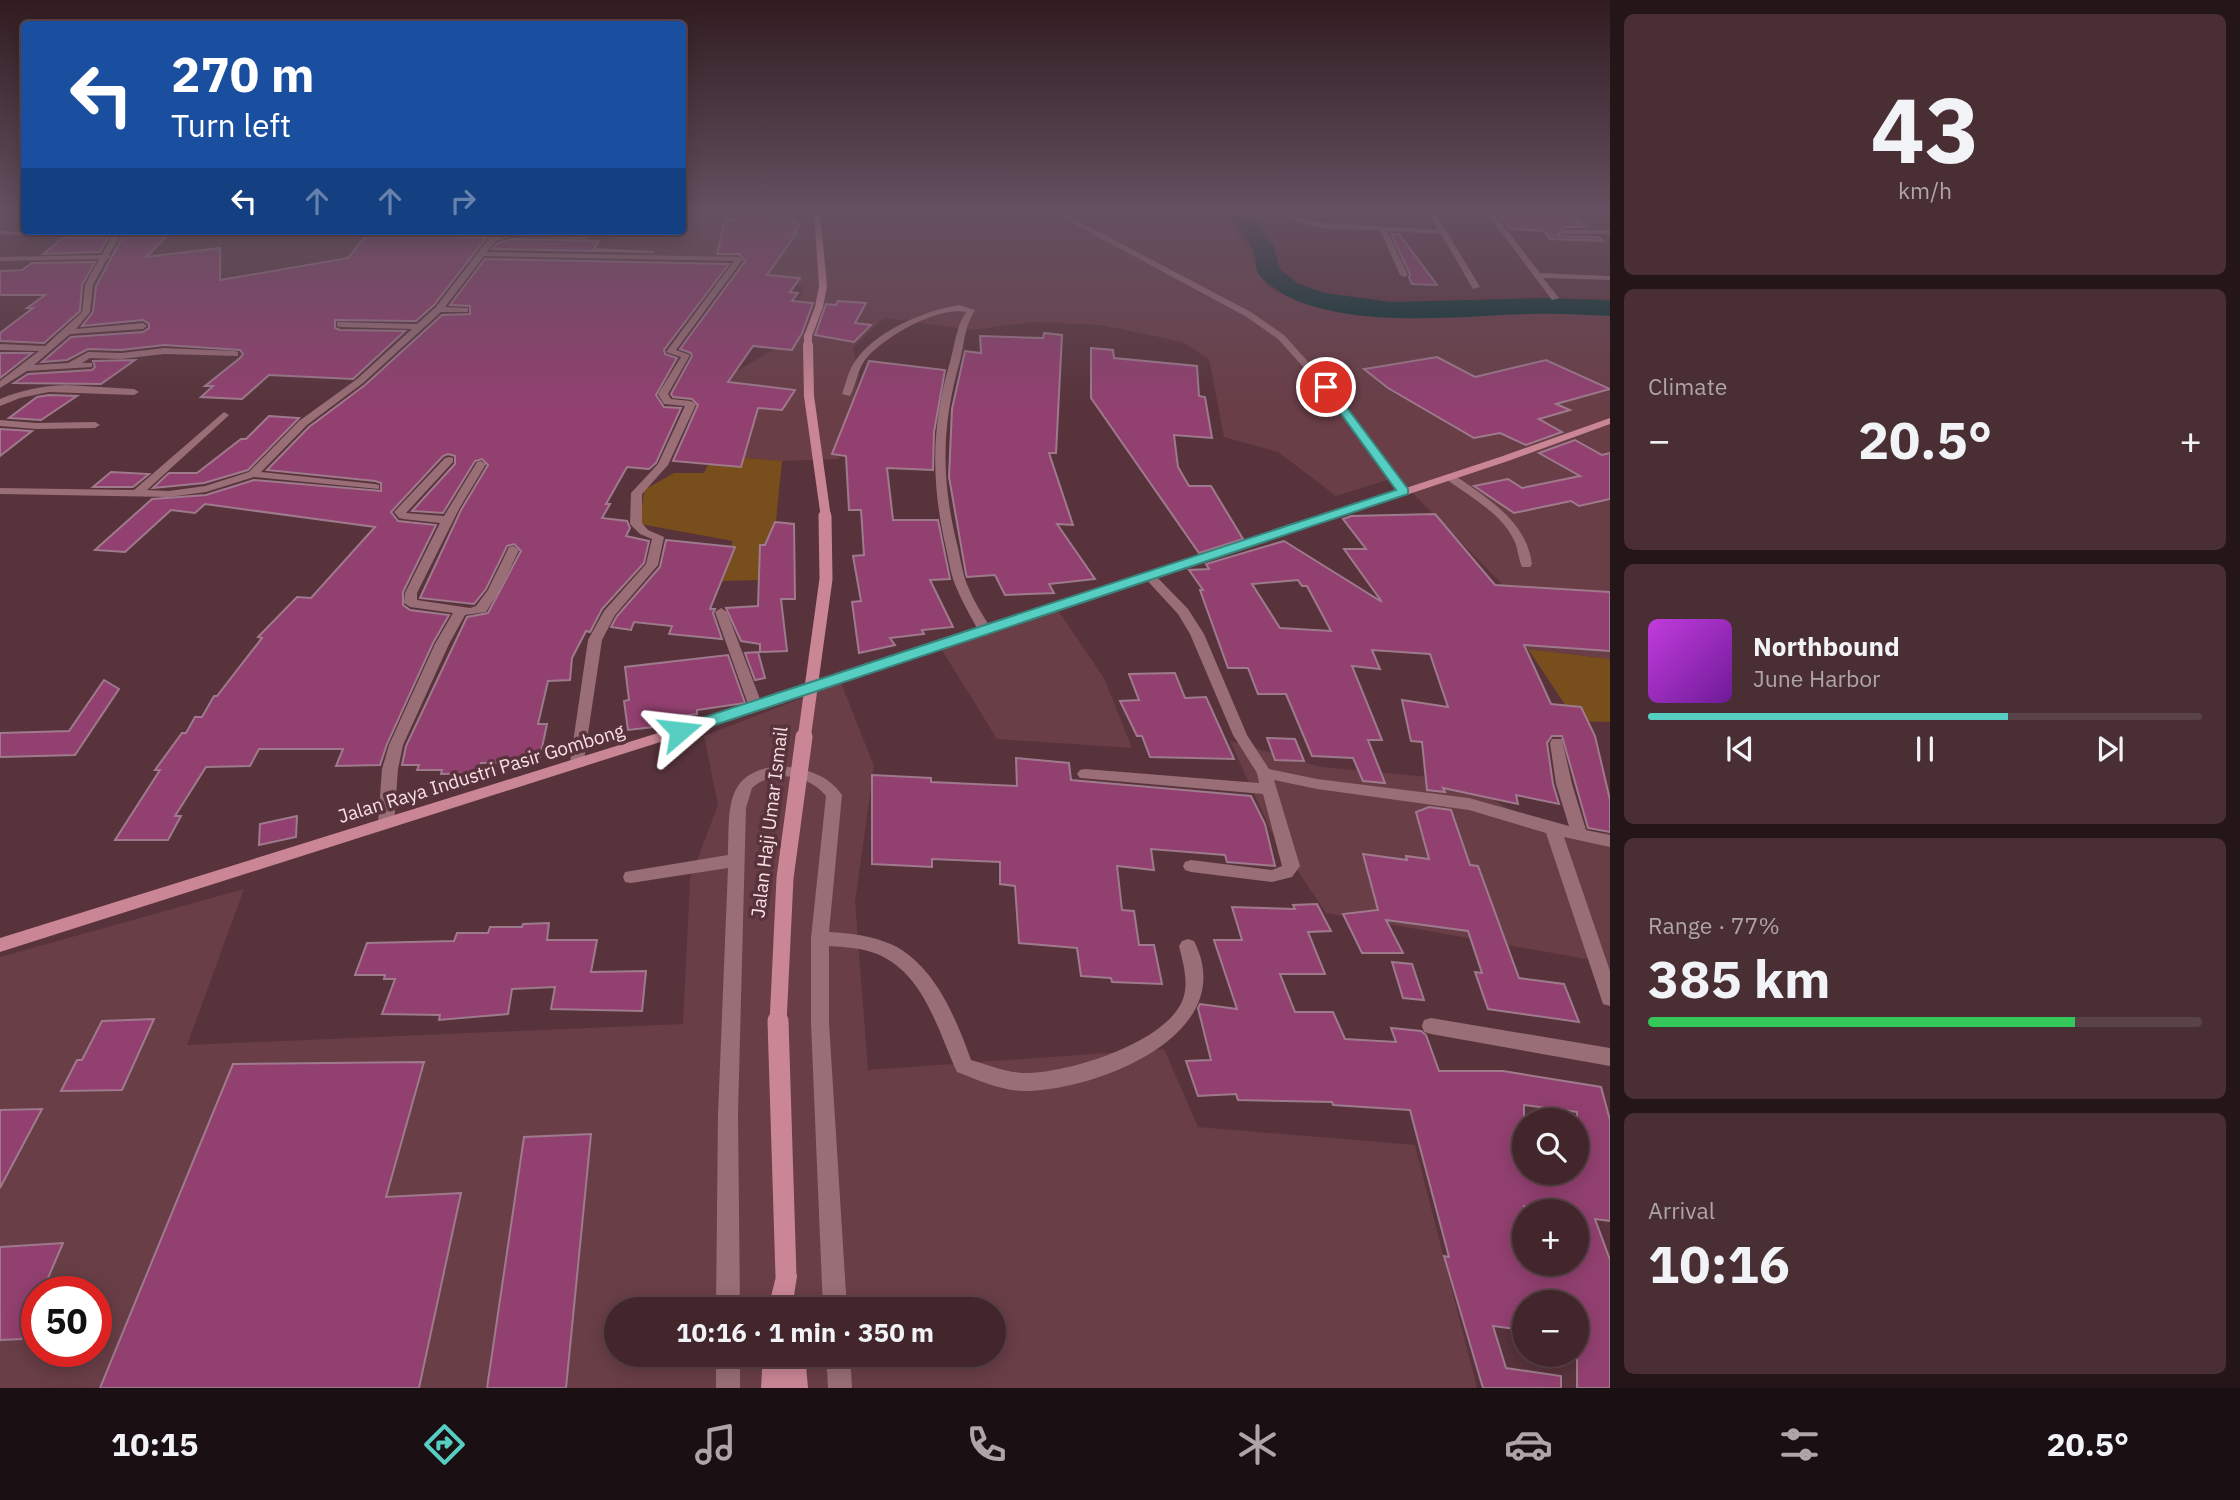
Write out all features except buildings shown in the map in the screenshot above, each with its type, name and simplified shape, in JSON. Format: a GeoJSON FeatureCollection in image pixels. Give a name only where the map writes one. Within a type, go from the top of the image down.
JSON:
{"type":"FeatureCollection","features":[{"type":"Feature","properties":{"kind":"main road","name":"Jalan Haji Umar Ismail"},"geometry":{"type":"LineString","coordinates":[[788,1297],[777,1104],[781,920],[827,577],[827,514],[808,375],[808,336],[820,307],[822,277]]}},
{"type":"Feature","properties":{"kind":"main road","name":"Jalan Raya Industri Pasir Gombong"},"geometry":{"type":"LineString","coordinates":[[0,945],[756,707],[1450,477],[1610,421]]}},
{"type":"Feature","properties":{"kind":"main road","name":"Jalan Haji Umar Ismail"},"geometry":{"type":"LineString","coordinates":[[782,1297],[786,1276]]}},
{"type":"Feature","properties":{"kind":"main road"},"geometry":{"type":"LineString","coordinates":[[773,1388],[774,1367]]}},
{"type":"Feature","properties":{"kind":"main road"},"geometry":{"type":"LineString","coordinates":[[794,1367],[796,1388]]}},
{"type":"Feature","properties":{"kind":"street"},"geometry":{"type":"LineString","coordinates":[[0,384],[25,368],[68,332],[86,312],[89,285],[94,277]]}},
{"type":"Feature","properties":{"kind":"street"},"geometry":{"type":"LineString","coordinates":[[253,474],[303,423],[360,381],[439,309],[464,277]]}},
{"type":"Feature","properties":{"kind":"street"},"geometry":{"type":"LineString","coordinates":[[578,763],[595,640],[609,614],[652,565],[658,537],[644,532],[636,524],[637,493],[663,465],[691,404],[667,402],[663,394],[687,355],[670,352],[726,277]]}},
{"type":"Feature","properties":{"kind":"street"},"geometry":{"type":"LineString","coordinates":[[1178,277],[1248,314],[1281,337],[1326,387],[1404,492]]}},
{"type":"Feature","properties":{"kind":"street"},"geometry":{"type":"LineString","coordinates":[[1470,277],[1476,286]]}},
{"type":"Feature","properties":{"kind":"street"},"geometry":{"type":"LineString","coordinates":[[1538,277],[1555,298]]}},
{"type":"Feature","properties":{"kind":"street"},"geometry":{"type":"LineString","coordinates":[[1580,277],[1610,278]]}},
{"type":"Feature","properties":{"kind":"street"},"geometry":{"type":"LineString","coordinates":[[847,394],[855,368],[870,350],[937,311],[956,307],[971,310],[962,324],[960,344],[949,382],[939,443],[940,483],[962,588],[986,632]]}},
{"type":"Feature","properties":{"kind":"street"},"geometry":{"type":"LineString","coordinates":[[439,309],[465,310]]}},
{"type":"Feature","properties":{"kind":"street"},"geometry":{"type":"LineString","coordinates":[[340,324],[419,327]]}},
{"type":"Feature","properties":{"kind":"street"},"geometry":{"type":"LineString","coordinates":[[68,332],[143,326]]}},
{"type":"Feature","properties":{"kind":"street"},"geometry":{"type":"LineString","coordinates":[[0,347],[45,349]]}},
{"type":"Feature","properties":{"kind":"street"},"geometry":{"type":"LineString","coordinates":[[70,366],[88,355],[121,356],[164,351],[235,354]]}},
{"type":"Feature","properties":{"kind":"street"},"geometry":{"type":"LineString","coordinates":[[25,368],[89,365]]}},
{"type":"Feature","properties":{"kind":"street"},"geometry":{"type":"LineString","coordinates":[[0,403],[18,393],[41,388],[134,392]]}},
{"type":"Feature","properties":{"kind":"street"},"geometry":{"type":"LineString","coordinates":[[136,494],[224,415]]}},
{"type":"Feature","properties":{"kind":"street"},"geometry":{"type":"LineString","coordinates":[[0,423],[36,426],[95,425]]}},
{"type":"Feature","properties":{"kind":"street"},"geometry":{"type":"LineString","coordinates":[[448,520],[404,516],[400,512],[449,460]]}},
{"type":"Feature","properties":{"kind":"street"},"geometry":{"type":"LineString","coordinates":[[481,464],[448,520],[409,600],[415,605],[461,611],[481,609],[494,590],[513,550]]}},
{"type":"Feature","properties":{"kind":"street"},"geometry":{"type":"LineString","coordinates":[[0,491],[136,494],[190,492],[253,474],[375,487]]}},
{"type":"Feature","properties":{"kind":"street"},"geometry":{"type":"LineString","coordinates":[[1450,477],[1501,515],[1521,539],[1525,548],[1525,564]]}},
{"type":"Feature","properties":{"kind":"street"},"geometry":{"type":"LineString","coordinates":[[1149,576],[1183,612],[1197,634],[1240,735],[1267,781],[1292,866],[1283,875],[1272,876],[1191,866]]}},
{"type":"Feature","properties":{"kind":"street"},"geometry":{"type":"LineString","coordinates":[[386,823],[390,769],[397,745],[442,644],[461,611]]}},
{"type":"Feature","properties":{"kind":"street"},"geometry":{"type":"LineString","coordinates":[[721,612],[756,707]]}},
{"type":"Feature","properties":{"kind":"street"},"geometry":{"type":"LineString","coordinates":[[1557,743],[1563,784],[1579,833]]}},
{"type":"Feature","properties":{"kind":"street"},"geometry":{"type":"LineString","coordinates":[[728,1297],[728,1114],[738,808],[746,784],[760,773],[775,770],[820,779],[829,785],[834,795],[820,938],[820,1023],[834,1297]]}},
{"type":"Feature","properties":{"kind":"street"},"geometry":{"type":"LineString","coordinates":[[1085,774],[1317,783],[1469,804],[1553,829],[1610,841]]}},
{"type":"Feature","properties":{"kind":"street"},"geometry":{"type":"LineString","coordinates":[[1553,829],[1610,998]]}},
{"type":"Feature","properties":{"kind":"street"},"geometry":{"type":"LineString","coordinates":[[631,877],[736,860]]}},
{"type":"Feature","properties":{"kind":"street"},"geometry":{"type":"LineString","coordinates":[[820,938],[856,942],[890,952],[904,962],[945,1018],[964,1066],[1009,1080],[1027,1082],[1067,1075],[1125,1058],[1164,1035],[1189,1008],[1195,976],[1188,946]]}},
{"type":"Feature","properties":{"kind":"street"},"geometry":{"type":"LineString","coordinates":[[1431,1026],[1610,1057]]}},
{"type":"Feature","properties":{"kind":"street"},"geometry":{"type":"LineString","coordinates":[[727,1388],[728,1367]]}},
{"type":"Feature","properties":{"kind":"street"},"geometry":{"type":"LineString","coordinates":[[839,1367],[840,1388]]}},
{"type":"Feature","properties":{"kind":"shaded area"},"geometry":{"type":"Polygon","coordinates":[[[765,277],[1261,277],[1267,287],[1300,303],[1384,310],[1570,311],[1570,300],[1610,304],[1610,659],[1528,649],[1502,584],[1397,477],[1336,496],[1278,452],[1224,437],[1209,359],[1183,342],[1101,325],[1033,322],[972,330],[884,318],[853,348],[859,376],[839,459],[782,461],[713,455],[721,438],[686,418],[710,386],[780,346],[781,334],[805,287],[767,281],[765,277]]]}},
{"type":"Feature","properties":{"kind":"shaded area"},"geometry":{"type":"Polygon","coordinates":[[[713,455],[782,461],[770,580],[716,581],[733,541],[640,524],[644,490],[674,473],[704,473],[713,455]]]}},
{"type":"Feature","properties":{"kind":"shaded area"},"geometry":{"type":"Polygon","coordinates":[[[1057,609],[1104,678],[1132,748],[997,739],[937,642],[1057,609]]]}},
{"type":"Feature","properties":{"kind":"shaded area"},"geometry":{"type":"Polygon","coordinates":[[[1528,649],[1610,659],[1610,722],[1576,721],[1528,649]]]}},
{"type":"Feature","properties":{"kind":"shaded area"},"geometry":{"type":"Polygon","coordinates":[[[841,683],[874,766],[855,902],[868,1070],[1164,1049],[1198,1127],[1415,1145],[1477,1388],[0,1388],[0,957],[244,889],[187,1045],[683,1024],[690,879],[718,805],[704,736],[841,683]]]}},
{"type":"Feature","properties":{"kind":"shaded area"},"geometry":{"type":"Polygon","coordinates":[[[1230,741],[1321,767],[1461,780],[1541,829],[1610,833],[1610,991],[1598,961],[1326,913],[1271,831],[1230,741]]]}},
{"type":"Feature","properties":{"kind":"waterway"},"geometry":{"type":"LineString","coordinates":[[1275,277],[1288,288],[1317,300],[1391,310],[1540,306],[1610,308]]}},
{"type":"Feature","properties":{"kind":"route"},"geometry":{"type":"LineString","coordinates":[[680,731],[1404,492],[1326,387]]}}]}
